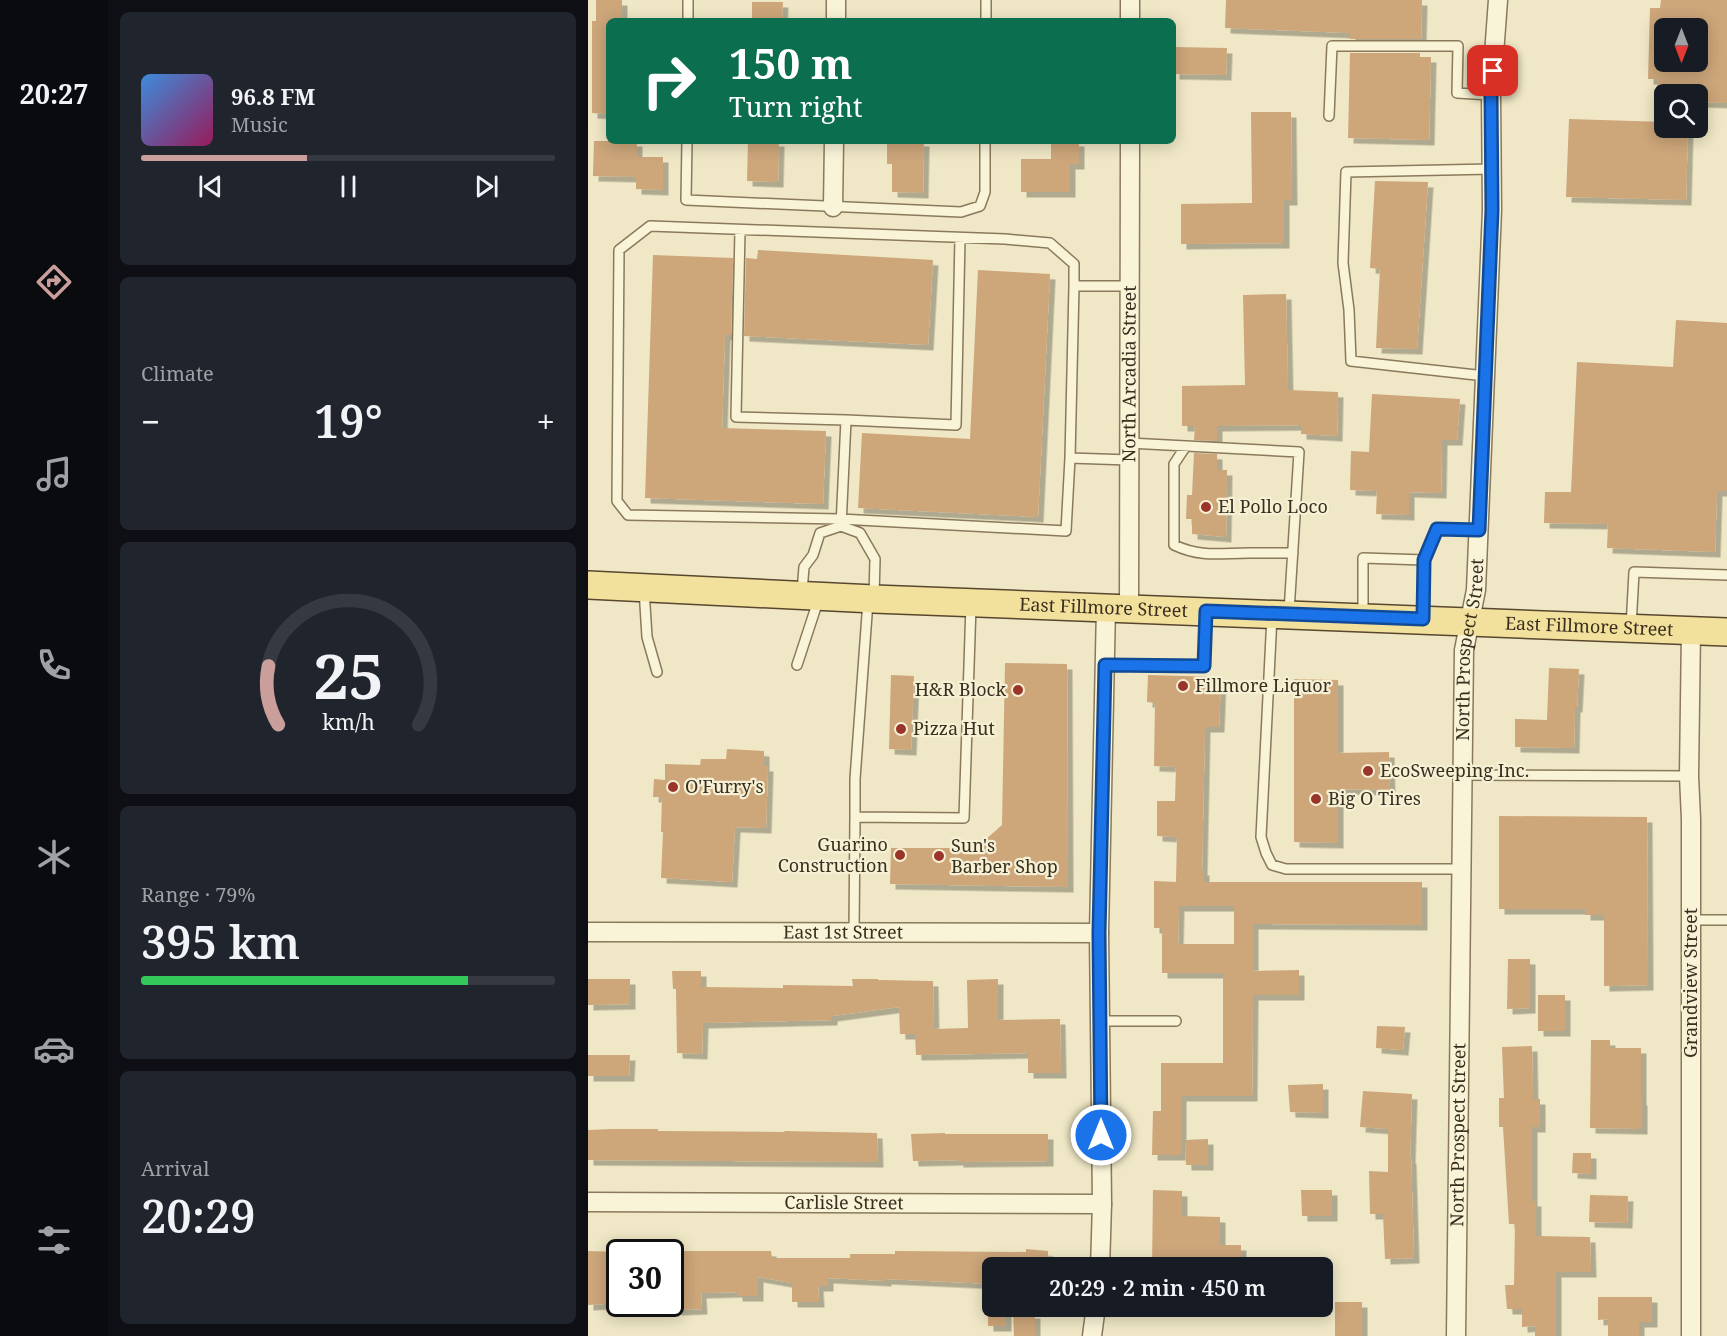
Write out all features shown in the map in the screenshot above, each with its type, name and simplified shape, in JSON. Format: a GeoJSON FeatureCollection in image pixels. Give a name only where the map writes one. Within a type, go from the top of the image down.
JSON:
{"type":"FeatureCollection","features":[{"type":"Feature","properties":{"kind":"main road","name":"East Fillmore Street"},"geometry":{"type":"LineString","coordinates":[[588,585],[1727,632]]}},
{"type":"Feature","properties":{"kind":"street"},"geometry":{"type":"LineString","coordinates":[[836,0],[836,18]]}},
{"type":"Feature","properties":{"kind":"street"},"geometry":{"type":"LineString","coordinates":[[1130,0],[1130,18]]}},
{"type":"Feature","properties":{"kind":"street","name":"North Prospect Street"},"geometry":{"type":"LineString","coordinates":[[1456,1336],[1464,650],[1476,590],[1492,210],[1491,95],[1498,0]]}},
{"type":"Feature","properties":{"kind":"street"},"geometry":{"type":"LineString","coordinates":[[834,144],[834,207]]}},
{"type":"Feature","properties":{"kind":"street","name":"North Arcadia Street"},"geometry":{"type":"LineString","coordinates":[[1100,1257],[1102,1204],[1099,933],[1105,665],[1117,608],[1129,452],[1130,144]]}},
{"type":"Feature","properties":{"kind":"street","name":"Grandview Street"},"geometry":{"type":"LineString","coordinates":[[1691,630],[1689,776],[1691,1336]]}},
{"type":"Feature","properties":{"kind":"street","name":"East 1st Street"},"geometry":{"type":"LineString","coordinates":[[588,932],[1099,933]]}},
{"type":"Feature","properties":{"kind":"street","name":"Carlisle Street"},"geometry":{"type":"LineString","coordinates":[[588,1202],[1102,1204]]}},
{"type":"Feature","properties":{"kind":"street"},"geometry":{"type":"LineString","coordinates":[[1092,1336],[1094,1317]]}},
{"type":"Feature","properties":{"kind":"lane"},"geometry":{"type":"LineString","coordinates":[[688,0],[688,18]]}},
{"type":"Feature","properties":{"kind":"lane"},"geometry":{"type":"LineString","coordinates":[[986,0],[986,18]]}},
{"type":"Feature","properties":{"kind":"lane"},"geometry":{"type":"LineString","coordinates":[[1329,116],[1332,46],[1458,46],[1457,93],[1491,95]]}},
{"type":"Feature","properties":{"kind":"lane"},"geometry":{"type":"LineString","coordinates":[[687,144],[686,200],[961,212],[980,206],[985,192],[985,144]]}},
{"type":"Feature","properties":{"kind":"lane"},"geometry":{"type":"LineString","coordinates":[[1485,376],[1351,361],[1349,309],[1343,263],[1346,172],[1492,169]]}},
{"type":"Feature","properties":{"kind":"lane"},"geometry":{"type":"LineString","coordinates":[[650,226],[740,230],[1050,243],[1074,264],[1070,458],[1066,531],[628,515],[617,501],[619,250],[650,226]]}},
{"type":"Feature","properties":{"kind":"lane"},"geometry":{"type":"LineString","coordinates":[[740,230],[736,417],[956,425],[960,238]]}},
{"type":"Feature","properties":{"kind":"lane"},"geometry":{"type":"LineString","coordinates":[[1074,286],[1129,286]]}},
{"type":"Feature","properties":{"kind":"lane"},"geometry":{"type":"LineString","coordinates":[[840,523],[846,420]]}},
{"type":"Feature","properties":{"kind":"lane"},"geometry":{"type":"LineString","coordinates":[[1070,458],[1186,446],[1299,452],[1293,554],[1280,614],[1261,837],[1266,853],[1272,865],[1286,868],[1461,868]]}},
{"type":"Feature","properties":{"kind":"lane"},"geometry":{"type":"LineString","coordinates":[[1186,446],[1174,464],[1174,545],[1187,551],[1206,555],[1293,554]]}},
{"type":"Feature","properties":{"kind":"lane"},"geometry":{"type":"LineString","coordinates":[[797,665],[811,595],[804,567],[813,555],[820,533],[840,523]]}},
{"type":"Feature","properties":{"kind":"lane"},"geometry":{"type":"LineString","coordinates":[[840,523],[860,533],[875,559],[855,779],[854,933]]}},
{"type":"Feature","properties":{"kind":"lane"},"geometry":{"type":"LineString","coordinates":[[1423,619],[1424,560],[1437,529],[1479,530]]}},
{"type":"Feature","properties":{"kind":"lane"},"geometry":{"type":"LineString","coordinates":[[1363,617],[1363,558],[1424,560]]}},
{"type":"Feature","properties":{"kind":"lane"},"geometry":{"type":"LineString","coordinates":[[1631,628],[1634,572],[1727,575]]}},
{"type":"Feature","properties":{"kind":"lane"},"geometry":{"type":"LineString","coordinates":[[644,588],[647,637],[657,672]]}},
{"type":"Feature","properties":{"kind":"lane"},"geometry":{"type":"LineString","coordinates":[[855,817],[964,818],[971,602]]}},
{"type":"Feature","properties":{"kind":"lane"},"geometry":{"type":"LineString","coordinates":[[1105,665],[1204,666],[1206,611]]}},
{"type":"Feature","properties":{"kind":"lane"},"geometry":{"type":"LineString","coordinates":[[1463,775],[1689,776]]}},
{"type":"Feature","properties":{"kind":"lane"},"geometry":{"type":"LineString","coordinates":[[1691,920],[1727,920]]}},
{"type":"Feature","properties":{"kind":"lane"},"geometry":{"type":"LineString","coordinates":[[1100,1021],[1176,1021]]}},
{"type":"Feature","properties":{"kind":"building"},"geometry":{"type":"Polygon","coordinates":[[[596,0],[622,0],[622,18],[606,18],[606,21],[596,21],[596,0]]]}},
{"type":"Feature","properties":{"kind":"building"},"geometry":{"type":"Polygon","coordinates":[[[1226,0],[1422,0],[1421,39],[1350,39],[1350,33],[1225,28],[1226,0]]]}},
{"type":"Feature","properties":{"kind":"building"},"geometry":{"type":"Polygon","coordinates":[[[1661,0],[1727,0],[1727,103],[1708,102],[1708,84],[1657,84],[1657,79],[1648,79],[1650,8],[1660,8],[1661,0]]]}},
{"type":"Feature","properties":{"kind":"building"},"geometry":{"type":"Polygon","coordinates":[[[752,2],[783,2],[782,18],[752,18],[752,2]]]}},
{"type":"Feature","properties":{"kind":"building"},"geometry":{"type":"Polygon","coordinates":[[[592,21],[606,21],[606,114],[592,113],[592,21]]]}},
{"type":"Feature","properties":{"kind":"building"},"geometry":{"type":"Polygon","coordinates":[[[1176,47],[1227,48],[1226,75],[1176,74],[1176,47]]]}},
{"type":"Feature","properties":{"kind":"building"},"geometry":{"type":"Polygon","coordinates":[[[1350,53],[1420,53],[1420,57],[1431,57],[1429,140],[1348,138],[1350,53]]]}},
{"type":"Feature","properties":{"kind":"building"},"geometry":{"type":"Polygon","coordinates":[[[1251,112],[1291,112],[1292,200],[1284,200],[1284,243],[1181,244],[1181,204],[1252,203],[1251,112]]]}},
{"type":"Feature","properties":{"kind":"building"},"geometry":{"type":"Polygon","coordinates":[[[1569,119],[1654,122],[1654,138],[1688,138],[1686,200],[1566,197],[1569,119]]]}},
{"type":"Feature","properties":{"kind":"building"},"geometry":{"type":"Polygon","coordinates":[[[594,141],[606,141],[606,144],[637,144],[637,157],[663,157],[663,190],[636,189],[636,177],[593,176],[594,141]]]}},
{"type":"Feature","properties":{"kind":"building"},"geometry":{"type":"Polygon","coordinates":[[[748,144],[779,144],[778,182],[747,181],[748,144]]]}},
{"type":"Feature","properties":{"kind":"building"},"geometry":{"type":"Polygon","coordinates":[[[887,144],[924,144],[923,193],[892,192],[892,164],[887,164],[887,144]]]}},
{"type":"Feature","properties":{"kind":"building"},"geometry":{"type":"Polygon","coordinates":[[[1051,144],[1079,144],[1079,164],[1070,164],[1070,192],[1021,192],[1021,159],[1051,159],[1051,144]]]}},
{"type":"Feature","properties":{"kind":"building"},"geometry":{"type":"Polygon","coordinates":[[[1375,181],[1428,182],[1417,349],[1376,348],[1380,269],[1370,268],[1375,181]]]}},
{"type":"Feature","properties":{"kind":"building"},"geometry":{"type":"Polygon","coordinates":[[[758,250],[933,260],[928,345],[744,336],[746,258],[757,259],[758,250]]]}},
{"type":"Feature","properties":{"kind":"building"},"geometry":{"type":"Polygon","coordinates":[[[653,255],[733,258],[731,335],[725,335],[722,428],[826,431],[823,504],[645,498],[653,255]]]}},
{"type":"Feature","properties":{"kind":"building"},"geometry":{"type":"Polygon","coordinates":[[[978,270],[1050,274],[1038,517],[858,508],[862,433],[970,439],[978,270]]]}},
{"type":"Feature","properties":{"kind":"building"},"geometry":{"type":"Polygon","coordinates":[[[1286,294],[1288,390],[1338,392],[1337,436],[1301,434],[1301,425],[1217,426],[1217,441],[1194,440],[1195,426],[1182,426],[1182,386],[1245,385],[1243,295],[1286,294]]]}},
{"type":"Feature","properties":{"kind":"building"},"geometry":{"type":"Polygon","coordinates":[[[1676,320],[1727,323],[1727,491],[1717,491],[1715,552],[1607,548],[1608,524],[1544,523],[1545,492],[1571,492],[1577,362],[1673,367],[1676,320]]]}},
{"type":"Feature","properties":{"kind":"building"},"geometry":{"type":"Polygon","coordinates":[[[1372,394],[1460,399],[1457,440],[1442,440],[1441,493],[1409,492],[1409,515],[1376,514],[1377,491],[1350,490],[1351,451],[1369,452],[1372,394]]]}},
{"type":"Feature","properties":{"kind":"building","name":"El Pollo Loco"},"geometry":{"type":"Polygon","coordinates":[[[1194,453],[1217,454],[1217,470],[1227,470],[1226,537],[1192,534],[1192,519],[1186,519],[1187,495],[1192,495],[1194,453]]]}},
{"type":"Feature","properties":{"kind":"building"},"geometry":{"type":"Polygon","coordinates":[[[1005,663],[1067,664],[1068,887],[890,884],[891,848],[976,848],[1002,825],[1005,663]]]}},
{"type":"Feature","properties":{"kind":"building"},"geometry":{"type":"Polygon","coordinates":[[[1549,668],[1579,669],[1574,748],[1515,747],[1515,719],[1547,720],[1549,668]]]}},
{"type":"Feature","properties":{"kind":"building","name":"Pizza Hut"},"geometry":{"type":"Polygon","coordinates":[[[891,675],[914,676],[911,750],[889,749],[891,675]]]}},
{"type":"Feature","properties":{"kind":"building"},"geometry":{"type":"Polygon","coordinates":[[[1148,675],[1221,677],[1219,727],[1205,727],[1202,870],[1204,870],[1204,882],[1422,882],[1422,925],[1253,924],[1253,971],[1299,970],[1299,995],[1253,995],[1252,1096],[1181,1096],[1181,1155],[1152,1155],[1153,1111],[1161,1111],[1161,1063],[1223,1063],[1223,973],[1162,973],[1162,928],[1154,928],[1154,881],[1176,882],[1177,837],[1157,836],[1157,801],[1175,801],[1176,767],[1154,766],[1155,703],[1147,702],[1148,675]],[[1179,906],[1178,944],[1234,944],[1234,906],[1179,906]]]}},
{"type":"Feature","properties":{"kind":"building","name":"Big O Tires"},"geometry":{"type":"Polygon","coordinates":[[[1294,679],[1338,680],[1338,753],[1389,752],[1390,790],[1338,789],[1338,843],[1294,842],[1294,679]]]}},
{"type":"Feature","properties":{"kind":"building"},"geometry":{"type":"Polygon","coordinates":[[[727,749],[764,751],[764,766],[768,766],[766,828],[735,827],[732,882],[661,878],[662,797],[653,797],[654,779],[665,780],[665,764],[700,765],[701,759],[726,759],[727,749]]]}},
{"type":"Feature","properties":{"kind":"building"},"geometry":{"type":"Polygon","coordinates":[[[1499,816],[1647,817],[1648,985],[1604,986],[1604,915],[1585,915],[1585,909],[1499,909],[1499,816]]]}},
{"type":"Feature","properties":{"kind":"building"},"geometry":{"type":"Polygon","coordinates":[[[1508,959],[1530,959],[1530,1008],[1507,1009],[1508,959]]]}},
{"type":"Feature","properties":{"kind":"building"},"geometry":{"type":"Polygon","coordinates":[[[672,971],[701,971],[701,987],[853,986],[852,979],[933,981],[934,1029],[968,1028],[967,980],[998,979],[998,1020],[1060,1019],[1061,1073],[1028,1073],[1028,1053],[916,1055],[915,1034],[900,1034],[899,1007],[832,1016],[832,1020],[703,1023],[702,1054],[677,1053],[676,989],[673,989],[672,971]]]}},
{"type":"Feature","properties":{"kind":"building"},"geometry":{"type":"Polygon","coordinates":[[[588,979],[630,979],[630,1004],[588,1005],[588,979]]]}},
{"type":"Feature","properties":{"kind":"building"},"geometry":{"type":"Polygon","coordinates":[[[1538,995],[1565,995],[1565,1031],[1538,1031],[1538,995]]]}},
{"type":"Feature","properties":{"kind":"building"},"geometry":{"type":"Polygon","coordinates":[[[1377,1026],[1405,1027],[1403,1050],[1376,1048],[1377,1026]]]}},
{"type":"Feature","properties":{"kind":"building"},"geometry":{"type":"Polygon","coordinates":[[[1591,1040],[1610,1040],[1610,1048],[1641,1048],[1642,1129],[1590,1128],[1591,1040]]]}},
{"type":"Feature","properties":{"kind":"building"},"geometry":{"type":"Polygon","coordinates":[[[1532,1046],[1533,1099],[1540,1099],[1540,1127],[1532,1127],[1532,1201],[1536,1201],[1536,1236],[1590,1237],[1591,1272],[1556,1272],[1556,1336],[1535,1336],[1535,1326],[1522,1327],[1522,1309],[1507,1309],[1505,1285],[1514,1285],[1515,1224],[1509,1224],[1503,1127],[1499,1127],[1499,1098],[1504,1098],[1502,1047],[1532,1046]]]}},
{"type":"Feature","properties":{"kind":"building"},"geometry":{"type":"Polygon","coordinates":[[[588,1055],[630,1055],[629,1076],[588,1076],[588,1055]]]}},
{"type":"Feature","properties":{"kind":"building"},"geometry":{"type":"Polygon","coordinates":[[[1323,1084],[1323,1113],[1290,1112],[1288,1085],[1323,1084]]]}},
{"type":"Feature","properties":{"kind":"building"},"geometry":{"type":"Polygon","coordinates":[[[1363,1091],[1412,1094],[1410,1158],[1414,1258],[1385,1259],[1383,1214],[1370,1214],[1369,1171],[1388,1172],[1388,1129],[1360,1127],[1363,1091]]]}},
{"type":"Feature","properties":{"kind":"building"},"geometry":{"type":"Polygon","coordinates":[[[588,1130],[877,1133],[878,1162],[588,1160],[588,1130]]]}},
{"type":"Feature","properties":{"kind":"building"},"geometry":{"type":"Polygon","coordinates":[[[911,1134],[1048,1134],[1048,1161],[913,1161],[911,1134]]]}},
{"type":"Feature","properties":{"kind":"building"},"geometry":{"type":"Polygon","coordinates":[[[1208,1139],[1208,1165],[1186,1165],[1185,1140],[1208,1139]]]}},
{"type":"Feature","properties":{"kind":"building"},"geometry":{"type":"Polygon","coordinates":[[[1573,1153],[1591,1153],[1591,1174],[1572,1173],[1573,1153]]]}},
{"type":"Feature","properties":{"kind":"building"},"geometry":{"type":"Polygon","coordinates":[[[1153,1190],[1182,1191],[1182,1216],[1220,1217],[1220,1245],[1241,1245],[1241,1257],[1152,1257],[1153,1190]]]}},
{"type":"Feature","properties":{"kind":"building"},"geometry":{"type":"Polygon","coordinates":[[[1301,1190],[1332,1190],[1332,1216],[1302,1216],[1301,1190]]]}},
{"type":"Feature","properties":{"kind":"building"},"geometry":{"type":"Polygon","coordinates":[[[1590,1195],[1628,1196],[1627,1223],[1589,1222],[1590,1195]]]}},
{"type":"Feature","properties":{"kind":"building"},"geometry":{"type":"Polygon","coordinates":[[[1026,1249],[1048,1251],[1048,1257],[982,1257],[982,1283],[828,1278],[828,1286],[818,1286],[819,1302],[792,1302],[792,1283],[758,1277],[758,1296],[737,1296],[737,1292],[701,1293],[702,1309],[684,1310],[684,1251],[771,1251],[772,1258],[850,1258],[850,1254],[895,1254],[895,1251],[1026,1252],[1026,1249]]]}},
{"type":"Feature","properties":{"kind":"building"},"geometry":{"type":"Polygon","coordinates":[[[588,1251],[606,1252],[606,1304],[588,1305],[588,1251]]]}},
{"type":"Feature","properties":{"kind":"building"},"geometry":{"type":"Polygon","coordinates":[[[1598,1297],[1652,1297],[1652,1322],[1639,1322],[1639,1336],[1608,1336],[1608,1319],[1598,1320],[1598,1297]]]}},
{"type":"Feature","properties":{"kind":"building"},"geometry":{"type":"Polygon","coordinates":[[[1335,1302],[1362,1302],[1362,1336],[1335,1336],[1335,1302]]]}},
{"type":"Feature","properties":{"kind":"building"},"geometry":{"type":"Polygon","coordinates":[[[988,1317],[1006,1317],[1006,1326],[988,1326],[988,1317]]]}},
{"type":"Feature","properties":{"kind":"building"},"geometry":{"type":"Polygon","coordinates":[[[1013,1317],[1035,1317],[1035,1336],[1014,1336],[1013,1317]]]}},
{"type":"Feature","properties":{"kind":"place","name":"El Pollo Loco"},"geometry":{"type":"Point","coordinates":[1206,507]}},
{"type":"Feature","properties":{"kind":"place","name":"Fillmore Liquor"},"geometry":{"type":"Point","coordinates":[1183,686]}},
{"type":"Feature","properties":{"kind":"place","name":"H&R Block"},"geometry":{"type":"Point","coordinates":[1018,690]}},
{"type":"Feature","properties":{"kind":"place","name":"Pizza Hut"},"geometry":{"type":"Point","coordinates":[901,729]}},
{"type":"Feature","properties":{"kind":"place","name":"EcoSweeping Inc."},"geometry":{"type":"Point","coordinates":[1368,771]}},
{"type":"Feature","properties":{"kind":"place","name":"O'Furry's"},"geometry":{"type":"Point","coordinates":[673,787]}},
{"type":"Feature","properties":{"kind":"place","name":"Big O Tires"},"geometry":{"type":"Point","coordinates":[1316,799]}},
{"type":"Feature","properties":{"kind":"place","name":"Guarino Construction"},"geometry":{"type":"Point","coordinates":[900,855]}},
{"type":"Feature","properties":{"kind":"place","name":"Sun's Barber Shop"},"geometry":{"type":"Point","coordinates":[939,856]}},
{"type":"Feature","properties":{"kind":"route"},"geometry":{"type":"LineString","coordinates":[[1101,1135],[1099,933],[1105,665],[1204,666],[1206,611],[1423,619],[1424,560],[1437,529],[1479,530],[1492,210],[1491,95],[1493,71]]}}]}
